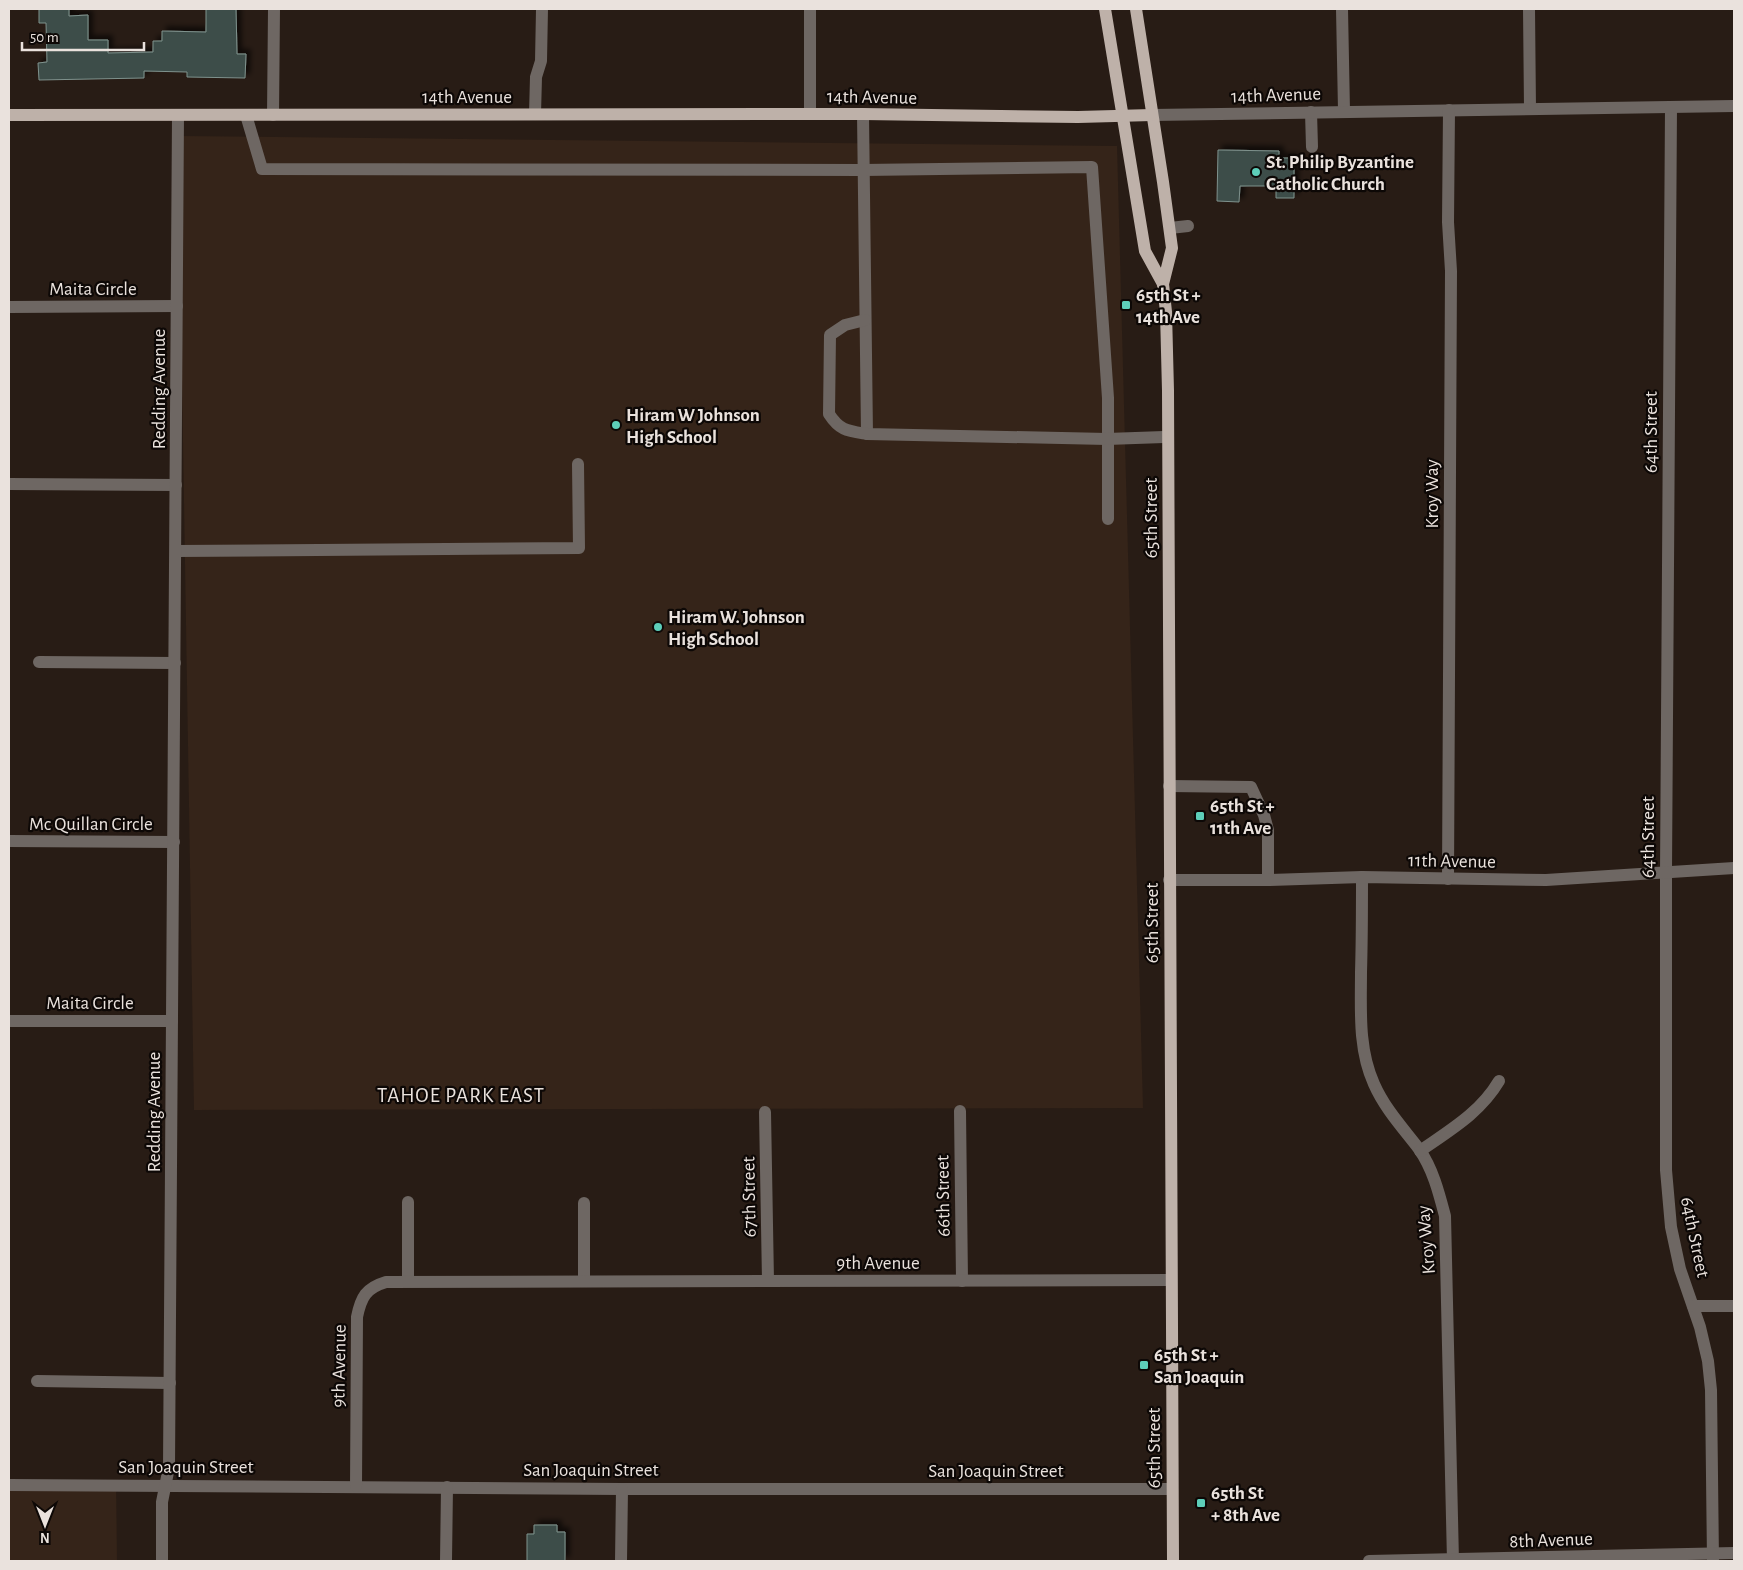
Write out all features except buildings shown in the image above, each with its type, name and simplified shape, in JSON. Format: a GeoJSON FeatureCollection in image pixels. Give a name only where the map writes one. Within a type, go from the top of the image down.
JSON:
{"type":"FeatureCollection","features":[{"type":"Feature","properties":{"kind":"main road","name":"65th Street"},"geometry":{"type":"LineString","coordinates":[[1105,9],[1144,251],[1163,284]]}},
{"type":"Feature","properties":{"kind":"main road","name":"65th Street"},"geometry":{"type":"LineString","coordinates":[[1136,9],[1172,248],[1163,284],[1168,373],[1173,1561]]}},
{"type":"Feature","properties":{"kind":"main road","name":"14th Avenue"},"geometry":{"type":"LineString","coordinates":[[9,115],[863,114],[1078,117],[1152,115]]}},
{"type":"Feature","properties":{"kind":"street"},"geometry":{"type":"LineString","coordinates":[[273,115],[274,9]]}},
{"type":"Feature","properties":{"kind":"street"},"geometry":{"type":"LineString","coordinates":[[535,114],[536,77],[541,62],[542,9]]}},
{"type":"Feature","properties":{"kind":"street"},"geometry":{"type":"LineString","coordinates":[[810,9],[810,114]]}},
{"type":"Feature","properties":{"kind":"street"},"geometry":{"type":"LineString","coordinates":[[1342,9],[1344,111]]}},
{"type":"Feature","properties":{"kind":"street"},"geometry":{"type":"LineString","coordinates":[[1529,9],[1530,109]]}},
{"type":"Feature","properties":{"kind":"street","name":"14th Avenue"},"geometry":{"type":"LineString","coordinates":[[1152,115],[1734,106]]}},
{"type":"Feature","properties":{"kind":"street","name":"64th Street"},"geometry":{"type":"LineString","coordinates":[[1671,107],[1666,872],[1667,1196],[1680,1269],[1700,1327],[1708,1361],[1711,1390],[1713,1557]]}},
{"type":"Feature","properties":{"kind":"street","name":"Kroy Way"},"geometry":{"type":"LineString","coordinates":[[1448,879],[1451,280],[1451,248],[1448,222],[1449,110]]}},
{"type":"Feature","properties":{"kind":"street"},"geometry":{"type":"LineString","coordinates":[[1311,112],[1312,147]]}},
{"type":"Feature","properties":{"kind":"street"},"geometry":{"type":"LineString","coordinates":[[863,114],[867,434]]}},
{"type":"Feature","properties":{"kind":"street","name":"Redding Avenue"},"geometry":{"type":"LineString","coordinates":[[162,1561],[162,1502],[169,1467],[170,1383],[178,115]]}},
{"type":"Feature","properties":{"kind":"street"},"geometry":{"type":"LineString","coordinates":[[246,115],[262,169],[864,170],[1092,167],[1108,398],[1108,518]]}},
{"type":"Feature","properties":{"kind":"street"},"geometry":{"type":"LineString","coordinates":[[1170,228],[1188,226]]}},
{"type":"Feature","properties":{"kind":"street","name":"Maita Circle"},"geometry":{"type":"LineString","coordinates":[[9,307],[177,306]]}},
{"type":"Feature","properties":{"kind":"street"},"geometry":{"type":"LineString","coordinates":[[865,320],[845,325],[830,335],[829,414],[836,424],[845,430],[867,434],[1107,439],[1164,437]]}},
{"type":"Feature","properties":{"kind":"street"},"geometry":{"type":"LineString","coordinates":[[176,551],[580,548],[578,464]]}},
{"type":"Feature","properties":{"kind":"street"},"geometry":{"type":"LineString","coordinates":[[9,484],[176,485]]}},
{"type":"Feature","properties":{"kind":"street"},"geometry":{"type":"LineString","coordinates":[[39,662],[175,663]]}},
{"type":"Feature","properties":{"kind":"street"},"geometry":{"type":"LineString","coordinates":[[1169,786],[1251,787],[1264,815],[1268,830],[1268,880]]}},
{"type":"Feature","properties":{"kind":"street","name":"Mc Quillan Circle"},"geometry":{"type":"LineString","coordinates":[[9,841],[174,842]]}},
{"type":"Feature","properties":{"kind":"street","name":"11th Avenue"},"geometry":{"type":"LineString","coordinates":[[1169,880],[1268,880],[1362,877],[1546,880],[1734,868]]}},
{"type":"Feature","properties":{"kind":"street","name":"Kroy Way"},"geometry":{"type":"LineString","coordinates":[[1362,877],[1361,1024],[1366,1062],[1373,1083],[1386,1108],[1420,1151],[1430,1168],[1438,1188],[1445,1216],[1453,1561]]}},
{"type":"Feature","properties":{"kind":"street","name":"Maita Circle"},"geometry":{"type":"LineString","coordinates":[[9,1021],[172,1021]]}},
{"type":"Feature","properties":{"kind":"street"},"geometry":{"type":"LineString","coordinates":[[1420,1151],[1466,1119],[1482,1105],[1499,1080]]}},
{"type":"Feature","properties":{"kind":"street","name":"66th Street"},"geometry":{"type":"LineString","coordinates":[[960,1110],[962,1281]]}},
{"type":"Feature","properties":{"kind":"street","name":"67th Street"},"geometry":{"type":"LineString","coordinates":[[766,1112],[768,1281]]}},
{"type":"Feature","properties":{"kind":"street"},"geometry":{"type":"LineString","coordinates":[[408,1202],[408,1281]]}},
{"type":"Feature","properties":{"kind":"street"},"geometry":{"type":"LineString","coordinates":[[584,1203],[584,1281]]}},
{"type":"Feature","properties":{"kind":"street","name":"9th Avenue"},"geometry":{"type":"LineString","coordinates":[[356,1486],[357,1317],[360,1302],[366,1293],[375,1286],[386,1282],[1171,1280]]}},
{"type":"Feature","properties":{"kind":"street"},"geometry":{"type":"LineString","coordinates":[[1693,1306],[1734,1306]]}},
{"type":"Feature","properties":{"kind":"street"},"geometry":{"type":"LineString","coordinates":[[37,1381],[170,1383]]}},
{"type":"Feature","properties":{"kind":"street","name":"San Joaquin Street"},"geometry":{"type":"LineString","coordinates":[[9,1485],[622,1489],[1172,1489]]}},
{"type":"Feature","properties":{"kind":"street"},"geometry":{"type":"LineString","coordinates":[[446,1561],[447,1487]]}},
{"type":"Feature","properties":{"kind":"street"},"geometry":{"type":"LineString","coordinates":[[621,1561],[622,1489]]}},
{"type":"Feature","properties":{"kind":"street","name":"8th Avenue"},"geometry":{"type":"LineString","coordinates":[[1369,1561],[1713,1557],[1734,1553]]}},
{"type":"Feature","properties":{"kind":"shaded area","name":"Hiram W. Johnson High School"},"geometry":{"type":"Polygon","coordinates":[[[178,136],[1117,146],[1143,1108],[194,1110],[178,136]]]}},
{"type":"Feature","properties":{"kind":"shaded area"},"geometry":{"type":"Polygon","coordinates":[[[9,1480],[116,1481],[117,1561],[9,1561],[9,1480]]]}},
{"type":"Feature","properties":{"kind":"place","name":"St. Philip Byzantine Catholic Church"},"geometry":{"type":"Point","coordinates":[1256,172]}},
{"type":"Feature","properties":{"kind":"place","name":"65th St + 14th Ave"},"geometry":{"type":"Point","coordinates":[1126,305]}},
{"type":"Feature","properties":{"kind":"place","name":"Hiram W Johnson High School"},"geometry":{"type":"Point","coordinates":[616,425]}},
{"type":"Feature","properties":{"kind":"place","name":"Hiram W. Johnson High School"},"geometry":{"type":"Point","coordinates":[658,627]}},
{"type":"Feature","properties":{"kind":"place","name":"65th St + 11th Ave"},"geometry":{"type":"Point","coordinates":[1200,816]}},
{"type":"Feature","properties":{"kind":"place","name":"65th St + San Joaquin"},"geometry":{"type":"Point","coordinates":[1144,1365]}},
{"type":"Feature","properties":{"kind":"place","name":"65th St + 8th Ave"},"geometry":{"type":"Point","coordinates":[1201,1503]}},
{"type":"Feature","properties":{"kind":"district","name":"TAHOE PARK EAST"},"geometry":{"type":"Point","coordinates":[461,1095]}}]}
